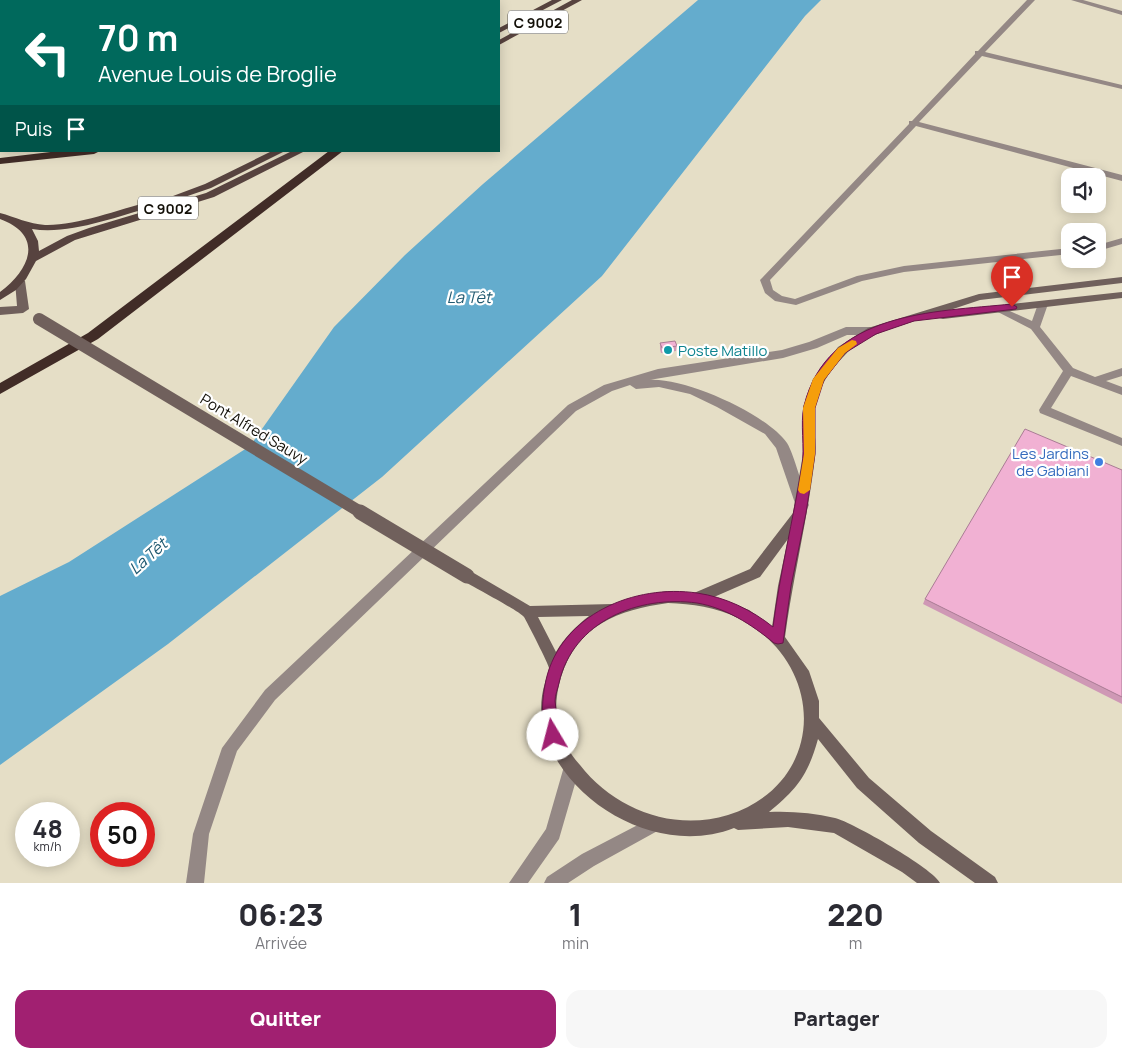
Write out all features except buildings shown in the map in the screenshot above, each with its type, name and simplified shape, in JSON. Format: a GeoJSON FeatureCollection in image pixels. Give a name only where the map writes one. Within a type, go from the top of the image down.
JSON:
{"type":"FeatureCollection","features":[{"type":"Feature","properties":{"kind":"highway"},"geometry":{"type":"LineString","coordinates":[[0,161],[85,152]]}},
{"type":"Feature","properties":{"kind":"highway"},"geometry":{"type":"LineString","coordinates":[[0,389],[93,336],[336,152]]}},
{"type":"Feature","properties":{"kind":"main road","name":"C 9002"},"geometry":{"type":"LineString","coordinates":[[500,29],[558,0]]}},
{"type":"Feature","properties":{"kind":"main road","name":"C 9002"},"geometry":{"type":"LineString","coordinates":[[500,43],[578,0]]}},
{"type":"Feature","properties":{"kind":"main road","name":"C 9002"},"geometry":{"type":"LineString","coordinates":[[19,224],[44,228],[62,227],[163,201],[208,186],[278,152]]}},
{"type":"Feature","properties":{"kind":"main road","name":"C 9002"},"geometry":{"type":"LineString","coordinates":[[34,258],[71,238],[93,230],[210,196],[298,152]]}},
{"type":"Feature","properties":{"kind":"main road"},"geometry":{"type":"LineString","coordinates":[[0,216],[19,224],[30,233],[34,245],[34,258],[29,269],[20,281],[0,297]]}},
{"type":"Feature","properties":{"kind":"main road"},"geometry":{"type":"LineString","coordinates":[[778,639],[785,586],[801,509],[809,454],[809,408],[819,379],[842,350],[872,331],[979,297],[1122,280]]}},
{"type":"Feature","properties":{"kind":"main road"},"geometry":{"type":"LineString","coordinates":[[0,311],[23,309],[20,281]]}},
{"type":"Feature","properties":{"kind":"main road"},"geometry":{"type":"LineString","coordinates":[[913,318],[1122,295]]}},
{"type":"Feature","properties":{"kind":"main road","name":"Pont Alfred Sauvy"},"geometry":{"type":"LineString","coordinates":[[23,309],[528,612]]}},
{"type":"Feature","properties":{"kind":"main road"},"geometry":{"type":"LineString","coordinates":[[698,598],[755,573],[801,509]]}},
{"type":"Feature","properties":{"kind":"main road"},"geometry":{"type":"LineString","coordinates":[[728,823],[763,808],[790,785],[807,755],[814,723],[811,693],[798,664],[778,639],[754,620],[727,607],[698,598],[668,597],[640,600],[612,609],[589,624],[570,643],[556,666],[548,700],[553,735],[571,770],[593,794],[622,812],[655,824],[692,828],[728,823],[788,819],[836,826],[908,866],[931,883]]}},
{"type":"Feature","properties":{"kind":"main road"},"geometry":{"type":"LineString","coordinates":[[556,666],[528,612],[612,609]]}},
{"type":"Feature","properties":{"kind":"main road"},"geometry":{"type":"LineString","coordinates":[[814,723],[863,783],[925,837],[989,883]]}},
{"type":"Feature","properties":{"kind":"street"},"geometry":{"type":"LineString","coordinates":[[195,883],[202,834],[230,748],[270,695],[572,408],[608,388],[658,373],[783,354],[813,345],[846,331],[872,331]]}},
{"type":"Feature","properties":{"kind":"street"},"geometry":{"type":"LineString","coordinates":[[608,388],[659,383],[693,391],[721,404],[769,431],[782,446],[801,509]]}},
{"type":"Feature","properties":{"kind":"street"},"geometry":{"type":"LineString","coordinates":[[518,883],[552,833],[571,770]]}},
{"type":"Feature","properties":{"kind":"street"},"geometry":{"type":"LineString","coordinates":[[553,883],[588,860],[655,824]]}},
{"type":"Feature","properties":{"kind":"lane"},"geometry":{"type":"LineString","coordinates":[[1031,0],[912,122],[765,280],[768,292],[779,299],[796,302],[860,278],[904,268],[1061,252]]}},
{"type":"Feature","properties":{"kind":"lane"},"geometry":{"type":"LineString","coordinates":[[1075,0],[1122,12]]}},
{"type":"Feature","properties":{"kind":"lane"},"geometry":{"type":"LineString","coordinates":[[978,53],[1122,87]]}},
{"type":"Feature","properties":{"kind":"lane"},"geometry":{"type":"LineString","coordinates":[[912,122],[1122,178]]}},
{"type":"Feature","properties":{"kind":"lane"},"geometry":{"type":"LineString","coordinates":[[1106,246],[1122,241]]}},
{"type":"Feature","properties":{"kind":"lane"},"geometry":{"type":"LineString","coordinates":[[1035,327],[1043,304]]}},
{"type":"Feature","properties":{"kind":"lane"},"geometry":{"type":"LineString","coordinates":[[997,309],[1035,327],[1070,371],[1122,391]]}},
{"type":"Feature","properties":{"kind":"lane"},"geometry":{"type":"LineString","coordinates":[[1070,371],[1044,410],[1122,442]]}},
{"type":"Feature","properties":{"kind":"lane"},"geometry":{"type":"LineString","coordinates":[[1095,381],[1122,372]]}},
{"type":"Feature","properties":{"kind":"water","name":"La Têt"},"geometry":{"type":"Polygon","coordinates":[[[698,0],[821,0],[805,16],[602,276],[382,477],[168,644],[0,765],[0,596],[69,562],[250,446],[334,327],[405,255],[483,184],[698,0]]]}},
{"type":"Feature","properties":{"kind":"slow traffic"},"geometry":{"type":"LineString","coordinates":[[804,490],[809,454],[809,408],[819,379],[842,350],[852,344]]}},
{"type":"Feature","properties":{"kind":"place","name":"Poste Matillo"},"geometry":{"type":"Point","coordinates":[668,350]}},
{"type":"Feature","properties":{"kind":"place","name":"Les Jardins de Gabiani"},"geometry":{"type":"Point","coordinates":[1099,462]}},
{"type":"Feature","properties":{"kind":"route"},"geometry":{"type":"LineString","coordinates":[[553,735],[548,700],[556,666],[570,643],[589,624],[612,609],[640,600],[668,597],[698,598],[727,607],[754,620],[778,639],[785,586],[800,513],[809,454],[809,408],[819,379],[842,350],[872,331],[913,318],[1012,307]]}}]}
